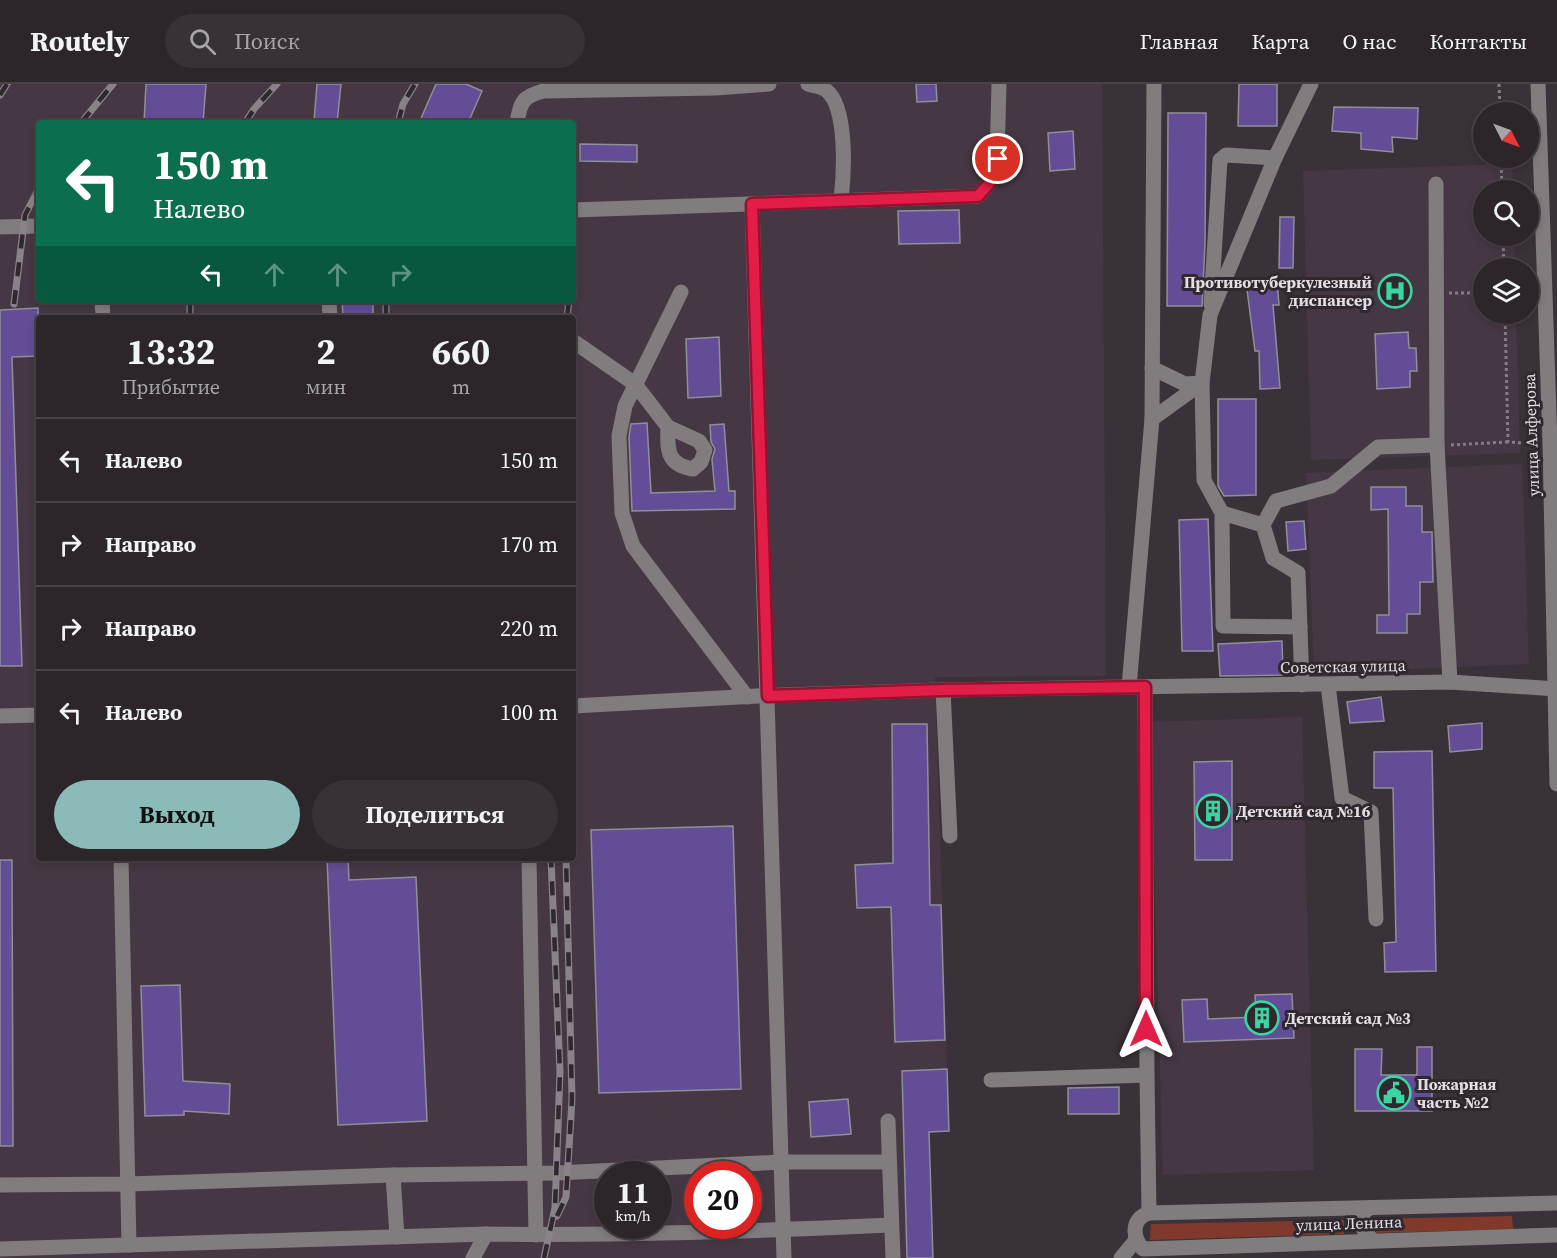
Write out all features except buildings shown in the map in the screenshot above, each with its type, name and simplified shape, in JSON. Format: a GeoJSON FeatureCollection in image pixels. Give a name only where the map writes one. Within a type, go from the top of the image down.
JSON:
{"type":"FeatureCollection","features":[{"type":"Feature","properties":{"kind":"street"},"geometry":{"type":"LineString","coordinates":[[518,120],[520,106],[525,99],[532,94],[544,91],[715,88],[770,84]]}},
{"type":"Feature","properties":{"kind":"street"},"geometry":{"type":"LineString","coordinates":[[808,84],[824,89],[834,99],[840,123],[845,167],[841,200]]}},
{"type":"Feature","properties":{"kind":"street"},"geometry":{"type":"LineString","coordinates":[[576,210],[978,196],[993,179],[998,159],[999,84]]}},
{"type":"Feature","properties":{"kind":"street"},"geometry":{"type":"LineString","coordinates":[[1129,687],[1152,419],[1154,84]]}},
{"type":"Feature","properties":{"kind":"street"},"geometry":{"type":"LineString","coordinates":[[1210,315],[1275,158],[1311,84]]}},
{"type":"Feature","properties":{"kind":"street","name":"улица Алферова"},"geometry":{"type":"LineString","coordinates":[[1538,84],[1550,444],[1554,497],[1557,784]]}},
{"type":"Feature","properties":{"kind":"street"},"geometry":{"type":"LineString","coordinates":[[1275,158],[1226,155],[1220,160],[1210,315],[1202,383],[1204,480],[1222,513],[1223,626],[1300,627]]}},
{"type":"Feature","properties":{"kind":"street"},"geometry":{"type":"LineString","coordinates":[[1436,184],[1437,445],[1450,682]]}},
{"type":"Feature","properties":{"kind":"street"},"geometry":{"type":"LineString","coordinates":[[752,204],[784,1258]]}},
{"type":"Feature","properties":{"kind":"street"},"geometry":{"type":"LineString","coordinates":[[0,227],[36,226]]}},
{"type":"Feature","properties":{"kind":"street"},"geometry":{"type":"LineString","coordinates":[[681,292],[625,406],[619,436],[622,513],[633,546],[747,697]]}},
{"type":"Feature","properties":{"kind":"street"},"geometry":{"type":"LineString","coordinates":[[576,343],[635,384],[668,427]]}},
{"type":"Feature","properties":{"kind":"street"},"geometry":{"type":"LineString","coordinates":[[1152,368],[1185,384],[1202,383]]}},
{"type":"Feature","properties":{"kind":"street"},"geometry":{"type":"LineString","coordinates":[[1152,419],[1202,383]]}},
{"type":"Feature","properties":{"kind":"street"},"geometry":{"type":"LineString","coordinates":[[1302,685],[1298,573],[1273,558],[1263,525],[1276,501],[1331,486],[1378,447],[1437,445]]}},
{"type":"Feature","properties":{"kind":"street"},"geometry":{"type":"LineString","coordinates":[[1222,513],[1263,525]]}},
{"type":"Feature","properties":{"kind":"street","name":"Советская улица"},"geometry":{"type":"LineString","coordinates":[[576,706],[943,690],[1450,682],[1555,689]]}},
{"type":"Feature","properties":{"kind":"street"},"geometry":{"type":"LineString","coordinates":[[1328,685],[1342,798],[1371,812],[1376,919]]}},
{"type":"Feature","properties":{"kind":"street"},"geometry":{"type":"LineString","coordinates":[[1145,687],[1149,1213]]}},
{"type":"Feature","properties":{"kind":"street"},"geometry":{"type":"LineString","coordinates":[[943,690],[950,836]]}},
{"type":"Feature","properties":{"kind":"street"},"geometry":{"type":"LineString","coordinates":[[0,716],[36,714]]}},
{"type":"Feature","properties":{"kind":"street"},"geometry":{"type":"LineString","coordinates":[[121,861],[129,1245]]}},
{"type":"Feature","properties":{"kind":"street"},"geometry":{"type":"LineString","coordinates":[[529,861],[536,1235]]}},
{"type":"Feature","properties":{"kind":"street"},"geometry":{"type":"LineString","coordinates":[[991,1080],[1147,1074]]}},
{"type":"Feature","properties":{"kind":"street"},"geometry":{"type":"LineString","coordinates":[[888,1120],[893,1258]]}},
{"type":"Feature","properties":{"kind":"street"},"geometry":{"type":"LineString","coordinates":[[0,1185],[128,1184],[567,1172],[782,1162],[889,1162]]}},
{"type":"Feature","properties":{"kind":"street"},"geometry":{"type":"LineString","coordinates":[[393,1175],[397,1237]]}},
{"type":"Feature","properties":{"kind":"street"},"geometry":{"type":"LineString","coordinates":[[1121,1258],[1139,1245],[1134,1229],[1143,1215],[1149,1213],[1557,1203]]}},
{"type":"Feature","properties":{"kind":"street"},"geometry":{"type":"LineString","coordinates":[[1370,1208],[1363,1212],[1362,1227],[1372,1240]]}},
{"type":"Feature","properties":{"kind":"street"},"geometry":{"type":"LineString","coordinates":[[0,1249],[55,1253],[129,1245],[486,1234],[784,1230],[891,1225]]}},
{"type":"Feature","properties":{"kind":"street"},"geometry":{"type":"LineString","coordinates":[[473,1258],[486,1234]]}},
{"type":"Feature","properties":{"kind":"street","name":"улица Ленина"},"geometry":{"type":"LineString","coordinates":[[1139,1245],[1557,1235]]}},
{"type":"Feature","properties":{"kind":"path"},"geometry":{"type":"LineString","coordinates":[[1499,84],[1500,102]]}},
{"type":"Feature","properties":{"kind":"path"},"geometry":{"type":"LineString","coordinates":[[1436,293],[1473,293]]}},
{"type":"Feature","properties":{"kind":"path"},"geometry":{"type":"LineString","coordinates":[[1505,324],[1508,442]]}},
{"type":"Feature","properties":{"kind":"path"},"geometry":{"type":"LineString","coordinates":[[1437,445],[1508,442],[1550,444]]}},
{"type":"Feature","properties":{"kind":"shaded area"},"geometry":{"type":"Polygon","coordinates":[[[0,84],[1102,84],[1106,676],[935,677],[949,1131],[929,1132],[933,1258],[0,1258],[0,84]]]}},
{"type":"Feature","properties":{"kind":"shaded area","name":"Противотуберкулезный диспансер"},"geometry":{"type":"Polygon","coordinates":[[[1473,165],[1473,168],[1512,168],[1513,180],[1473,180],[1473,246],[1514,246],[1515,258],[1473,258],[1473,324],[1516,324],[1520,453],[1311,460],[1303,171],[1473,165]]]}},
{"type":"Feature","properties":{"kind":"shaded area"},"geometry":{"type":"Polygon","coordinates":[[[1522,464],[1529,664],[1314,673],[1306,473],[1522,464]]]}},
{"type":"Feature","properties":{"kind":"shaded area"},"geometry":{"type":"Polygon","coordinates":[[[1302,717],[1314,1170],[1163,1175],[1150,722],[1302,717]]]}},
{"type":"Feature","properties":{"kind":"shaded area"},"geometry":{"type":"Polygon","coordinates":[[[1512,1216],[1513,1229],[1376,1233],[1375,1219],[1512,1216]]]}},
{"type":"Feature","properties":{"kind":"shaded area"},"geometry":{"type":"Polygon","coordinates":[[[1344,1220],[1344,1234],[1150,1240],[1151,1224],[1344,1220]]]}},
{"type":"Feature","properties":{"kind":"railway"},"geometry":{"type":"LineString","coordinates":[[0,95],[7,84]]}},
{"type":"Feature","properties":{"kind":"railway"},"geometry":{"type":"LineString","coordinates":[[83,120],[113,84]]}},
{"type":"Feature","properties":{"kind":"railway"},"geometry":{"type":"LineString","coordinates":[[247,120],[277,84]]}},
{"type":"Feature","properties":{"kind":"railway"},"geometry":{"type":"LineString","coordinates":[[399,120],[403,104],[415,84]]}},
{"type":"Feature","properties":{"kind":"railway"},"geometry":{"type":"LineString","coordinates":[[14,304],[25,215],[36,194]]}},
{"type":"Feature","properties":{"kind":"railway"},"geometry":{"type":"LineString","coordinates":[[190,303],[190,315]]}},
{"type":"Feature","properties":{"kind":"railway"},"geometry":{"type":"LineString","coordinates":[[386,303],[386,315]]}},
{"type":"Feature","properties":{"kind":"railway"},"geometry":{"type":"LineString","coordinates":[[567,315],[569,303]]}},
{"type":"Feature","properties":{"kind":"railway"},"geometry":{"type":"LineString","coordinates":[[544,1258],[555,1208],[560,1072],[551,861]]}},
{"type":"Feature","properties":{"kind":"railway"},"geometry":{"type":"LineString","coordinates":[[557,1216],[566,1197],[572,1099],[566,861]]}},
{"type":"Feature","properties":{"kind":"place","name":"Противотуберкулезный диспансер"},"geometry":{"type":"Point","coordinates":[1395,291]}},
{"type":"Feature","properties":{"kind":"place","name":"Детский сад №16"},"geometry":{"type":"Point","coordinates":[1213,811]}},
{"type":"Feature","properties":{"kind":"place","name":"Детский сад №3"},"geometry":{"type":"Point","coordinates":[1262,1018]}},
{"type":"Feature","properties":{"kind":"place","name":"Пожарная часть №2"},"geometry":{"type":"Point","coordinates":[1394,1093]}},
{"type":"Feature","properties":{"kind":"route"},"geometry":{"type":"LineString","coordinates":[[998,159],[993,179],[978,196],[752,204],[768,696],[943,690],[1145,687],[1146,1029]]}}]}
